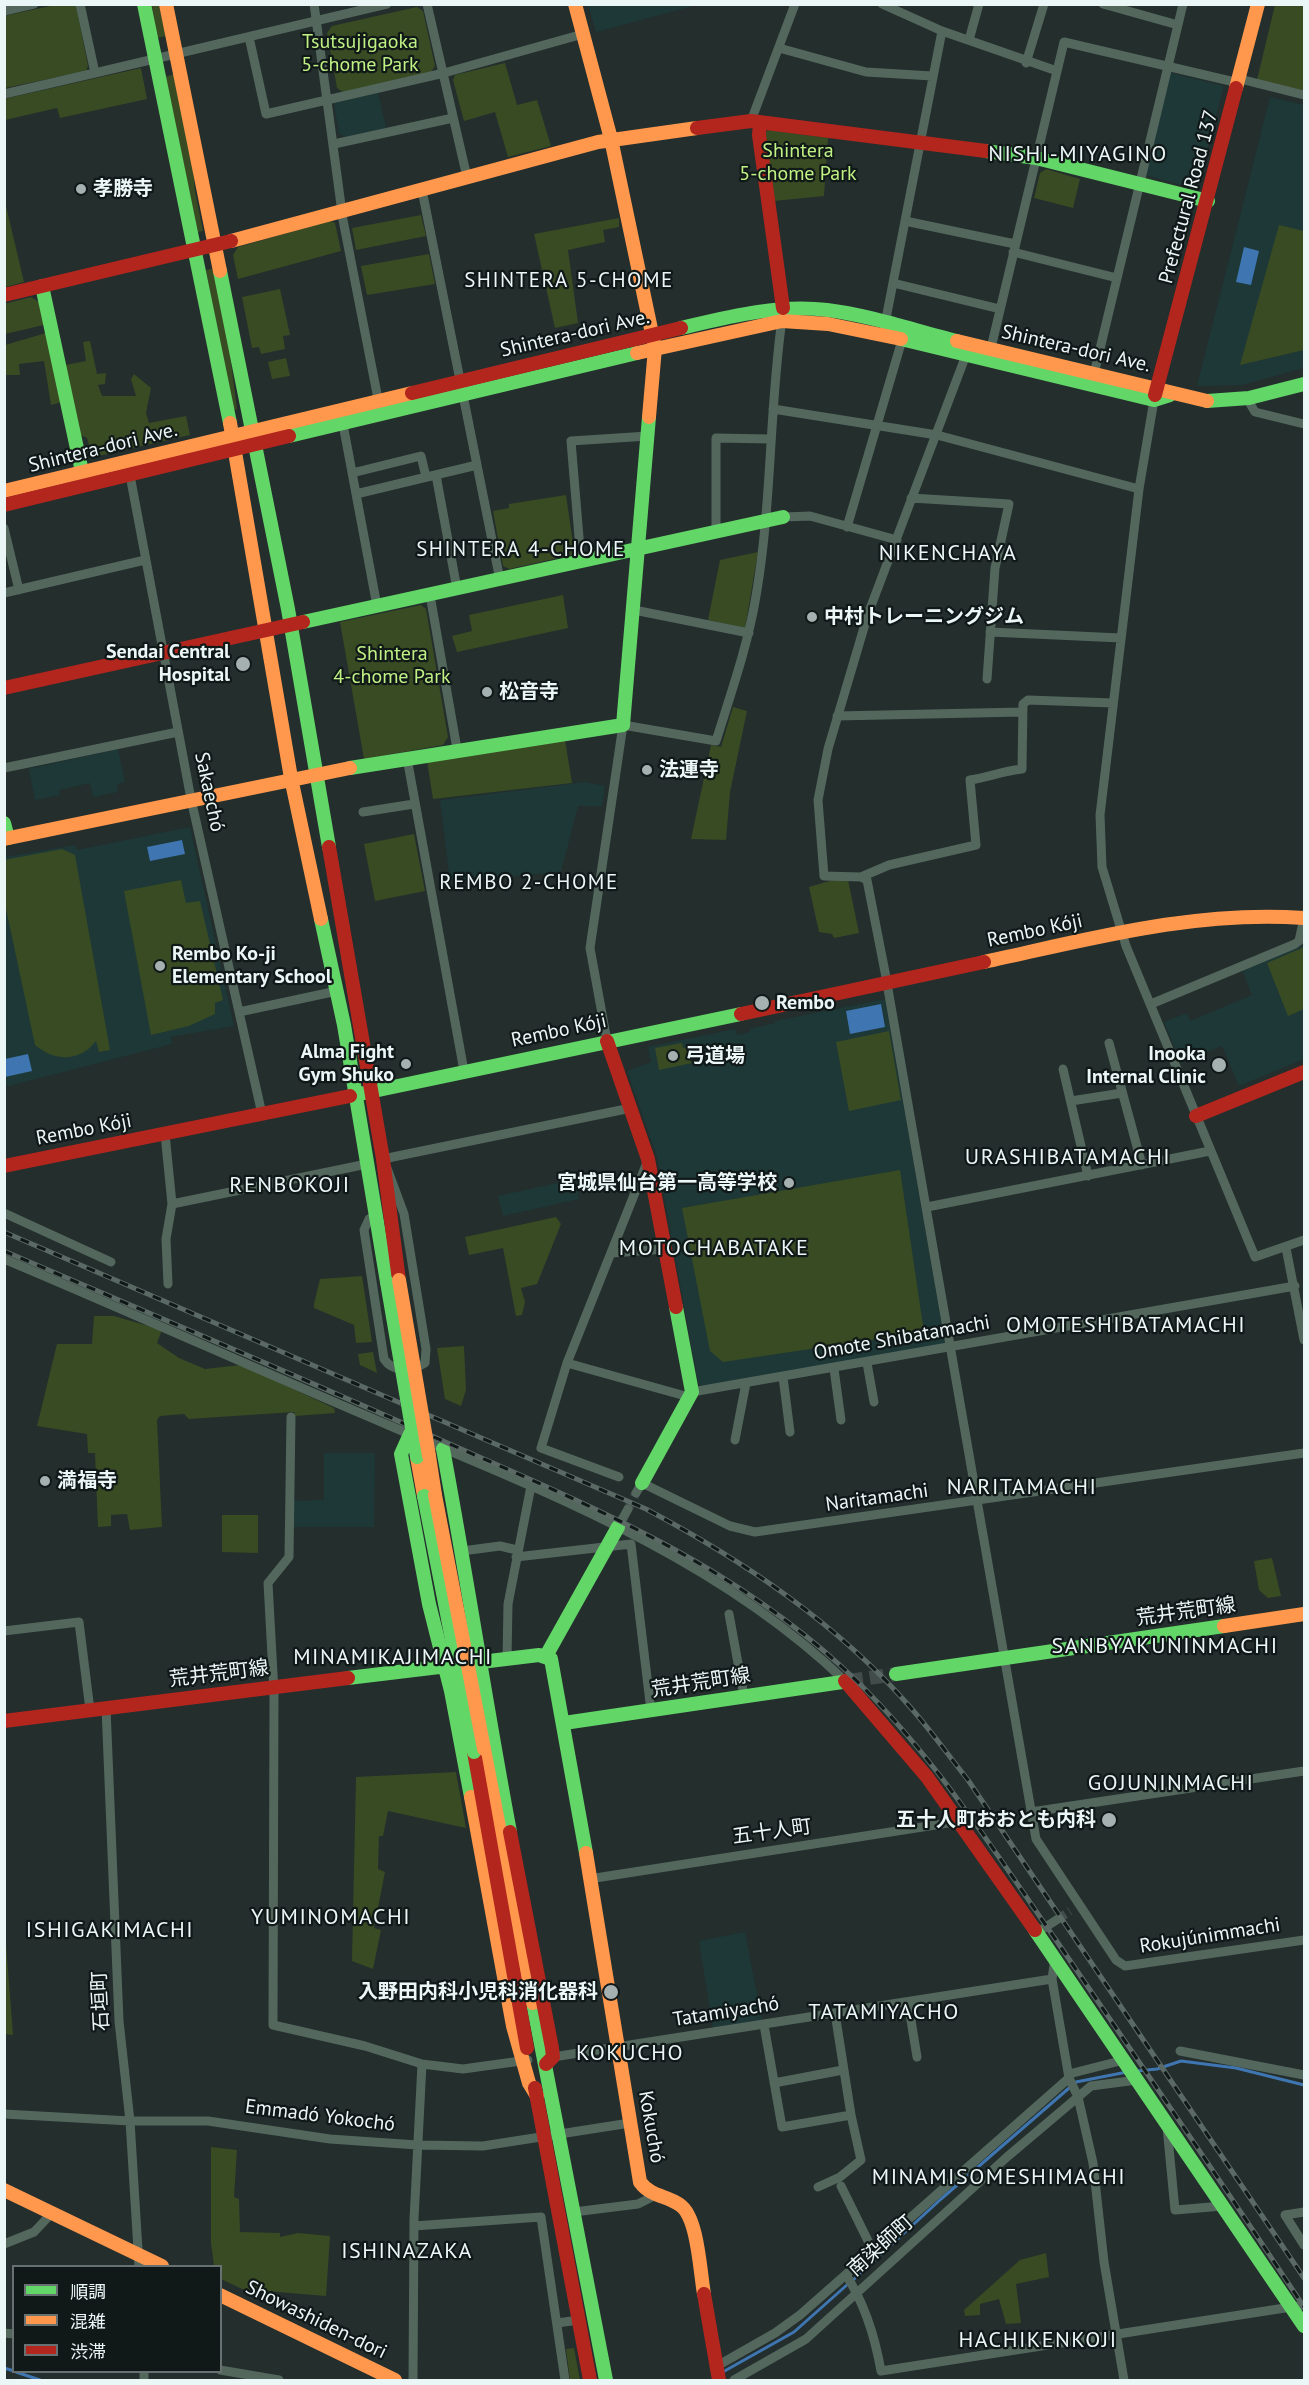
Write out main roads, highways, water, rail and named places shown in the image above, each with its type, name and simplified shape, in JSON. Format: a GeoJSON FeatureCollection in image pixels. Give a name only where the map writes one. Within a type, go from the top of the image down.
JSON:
{"type":"FeatureCollection","features":[{"type":"Feature","properties":{"kind":"water"},"geometry":{"type":"Polygon","coordinates":[[[1244,247],[1259,251],[1251,285],[1236,282],[1244,247]]]}},
{"type":"Feature","properties":{"kind":"water"},"geometry":{"type":"Polygon","coordinates":[[[182,840],[185,854],[150,861],[147,847],[182,840]]]}},
{"type":"Feature","properties":{"kind":"water"},"geometry":{"type":"Polygon","coordinates":[[[881,1004],[885,1027],[850,1034],[846,1011],[881,1004]]]}},
{"type":"Feature","properties":{"kind":"water"},"geometry":{"type":"Polygon","coordinates":[[[28,1054],[32,1071],[5,1077],[5,1059],[28,1054]]]}},
{"type":"Feature","properties":{"kind":"waterway"},"geometry":{"type":"LineString","coordinates":[[1137,2071],[1157,2069],[1181,2061],[1236,2068],[1304,2085]]}},
{"type":"Feature","properties":{"kind":"waterway"},"geometry":{"type":"LineString","coordinates":[[853,2280],[941,2199],[1076,2082],[1127,2072]]}},
{"type":"Feature","properties":{"kind":"waterway"},"geometry":{"type":"LineString","coordinates":[[721,2373],[794,2332],[848,2284]]}},
{"type":"Feature","properties":{"kind":"waterway"},"geometry":{"type":"LineString","coordinates":[[4,2368],[12,2370]]}},
{"type":"Feature","properties":{"kind":"waterway"},"geometry":{"type":"LineString","coordinates":[[19,2373],[40,2380]]}},
{"type":"Feature","properties":{"kind":"tunnel"},"geometry":{"type":"LineString","coordinates":[[628,1509],[636,1493]]}},
{"type":"Feature","properties":{"kind":"tunnel"},"geometry":{"type":"LineString","coordinates":[[849,1681],[896,1674]]}},
{"type":"Feature","properties":{"kind":"tunnel"},"geometry":{"type":"LineString","coordinates":[[1058,1919],[1070,1911]]}},
{"type":"Feature","properties":{"kind":"railway"},"geometry":{"type":"LineString","coordinates":[[4,1232],[646,1509],[754,1573],[821,1622],[883,1677],[968,1780],[1304,2278]]}},
{"type":"Feature","properties":{"kind":"railway"},"geometry":{"type":"LineString","coordinates":[[4,1251],[334,1393],[601,1512],[702,1565],[750,1595],[797,1629],[842,1667],[873,1698],[930,1763],[957,1798],[1056,1940],[1304,2307]]}},
{"type":"Feature","properties":{"kind":"place","name":"孝勝寺"},"geometry":{"type":"Point","coordinates":[81,189]}},
{"type":"Feature","properties":{"kind":"place","name":"中村トレーニングジム"},"geometry":{"type":"Point","coordinates":[812,617]}},
{"type":"Feature","properties":{"kind":"place","name":"Sendai Central Hospital"},"geometry":{"type":"Point","coordinates":[243,664]}},
{"type":"Feature","properties":{"kind":"place","name":"松音寺"},"geometry":{"type":"Point","coordinates":[487,692]}},
{"type":"Feature","properties":{"kind":"place","name":"法運寺"},"geometry":{"type":"Point","coordinates":[647,770]}},
{"type":"Feature","properties":{"kind":"place","name":"Rembo Ko-ji Elementary School"},"geometry":{"type":"Point","coordinates":[160,966]}},
{"type":"Feature","properties":{"kind":"place","name":"Rembo"},"geometry":{"type":"Point","coordinates":[762,1003]}},
{"type":"Feature","properties":{"kind":"place","name":"弓道場"},"geometry":{"type":"Point","coordinates":[673,1056]}},
{"type":"Feature","properties":{"kind":"place","name":"Alma Fight Gym Shuko"},"geometry":{"type":"Point","coordinates":[406,1064]}},
{"type":"Feature","properties":{"kind":"place","name":"Inooka Internal Clinic"},"geometry":{"type":"Point","coordinates":[1219,1065]}},
{"type":"Feature","properties":{"kind":"place","name":"宮城県仙台第一高等学校"},"geometry":{"type":"Point","coordinates":[789,1183]}},
{"type":"Feature","properties":{"kind":"place","name":"満福寺"},"geometry":{"type":"Point","coordinates":[45,1481]}},
{"type":"Feature","properties":{"kind":"place","name":"五十人町おおとも内科"},"geometry":{"type":"Point","coordinates":[1109,1820]}},
{"type":"Feature","properties":{"kind":"place","name":"入野田内科小児科消化器科"},"geometry":{"type":"Point","coordinates":[611,1992]}},
{"type":"Feature","properties":{"kind":"district","name":"NISHI-MIYAGINO"},"geometry":{"type":"Point","coordinates":[1078,155]}},
{"type":"Feature","properties":{"kind":"district","name":"SHINTERA 5-CHOME"},"geometry":{"type":"Point","coordinates":[569,281]}},
{"type":"Feature","properties":{"kind":"district","name":"SHINTERA 4-CHOME"},"geometry":{"type":"Point","coordinates":[521,550]}},
{"type":"Feature","properties":{"kind":"district","name":"NIKENCHAYA"},"geometry":{"type":"Point","coordinates":[948,554]}},
{"type":"Feature","properties":{"kind":"district","name":"REMBO 2-CHOME"},"geometry":{"type":"Point","coordinates":[529,883]}},
{"type":"Feature","properties":{"kind":"district","name":"URASHIBATAMACHI"},"geometry":{"type":"Point","coordinates":[1068,1158]}},
{"type":"Feature","properties":{"kind":"district","name":"RENBOKOJI"},"geometry":{"type":"Point","coordinates":[290,1186]}},
{"type":"Feature","properties":{"kind":"district","name":"MOTOCHABATAKE"},"geometry":{"type":"Point","coordinates":[714,1249]}},
{"type":"Feature","properties":{"kind":"district","name":"OMOTESHIBATAMACHI"},"geometry":{"type":"Point","coordinates":[1126,1326]}},
{"type":"Feature","properties":{"kind":"district","name":"NARITAMACHI"},"geometry":{"type":"Point","coordinates":[1022,1488]}},
{"type":"Feature","properties":{"kind":"district","name":"SANBYAKUNINMACHI"},"geometry":{"type":"Point","coordinates":[1165,1647]}},
{"type":"Feature","properties":{"kind":"district","name":"MINAMIKAJIMACHI"},"geometry":{"type":"Point","coordinates":[393,1658]}},
{"type":"Feature","properties":{"kind":"district","name":"GOJUNINMACHI"},"geometry":{"type":"Point","coordinates":[1171,1784]}},
{"type":"Feature","properties":{"kind":"district","name":"YUMINOMACHI"},"geometry":{"type":"Point","coordinates":[331,1918]}},
{"type":"Feature","properties":{"kind":"district","name":"ISHIGAKIMACHI"},"geometry":{"type":"Point","coordinates":[110,1931]}},
{"type":"Feature","properties":{"kind":"district","name":"TATAMIYACHO"},"geometry":{"type":"Point","coordinates":[884,2013]}},
{"type":"Feature","properties":{"kind":"district","name":"KOKUCHO"},"geometry":{"type":"Point","coordinates":[630,2054]}},
{"type":"Feature","properties":{"kind":"district","name":"MINAMISOMESHIMACHI"},"geometry":{"type":"Point","coordinates":[999,2178]}},
{"type":"Feature","properties":{"kind":"district","name":"ISHINAZAKA"},"geometry":{"type":"Point","coordinates":[407,2252]}},
{"type":"Feature","properties":{"kind":"district","name":"HACHIKENKOJI"},"geometry":{"type":"Point","coordinates":[1038,2341]}},
{"type":"Feature","properties":{"kind":"park label","name":"Tsutsujigaoka 5-chome Park"},"geometry":{"type":"Point","coordinates":[360,54]}},
{"type":"Feature","properties":{"kind":"park label","name":"Shintera 5-chome Park"},"geometry":{"type":"Point","coordinates":[798,162]}},
{"type":"Feature","properties":{"kind":"park label","name":"Shintera 4-chome Park"},"geometry":{"type":"Point","coordinates":[392,666]}}]}
